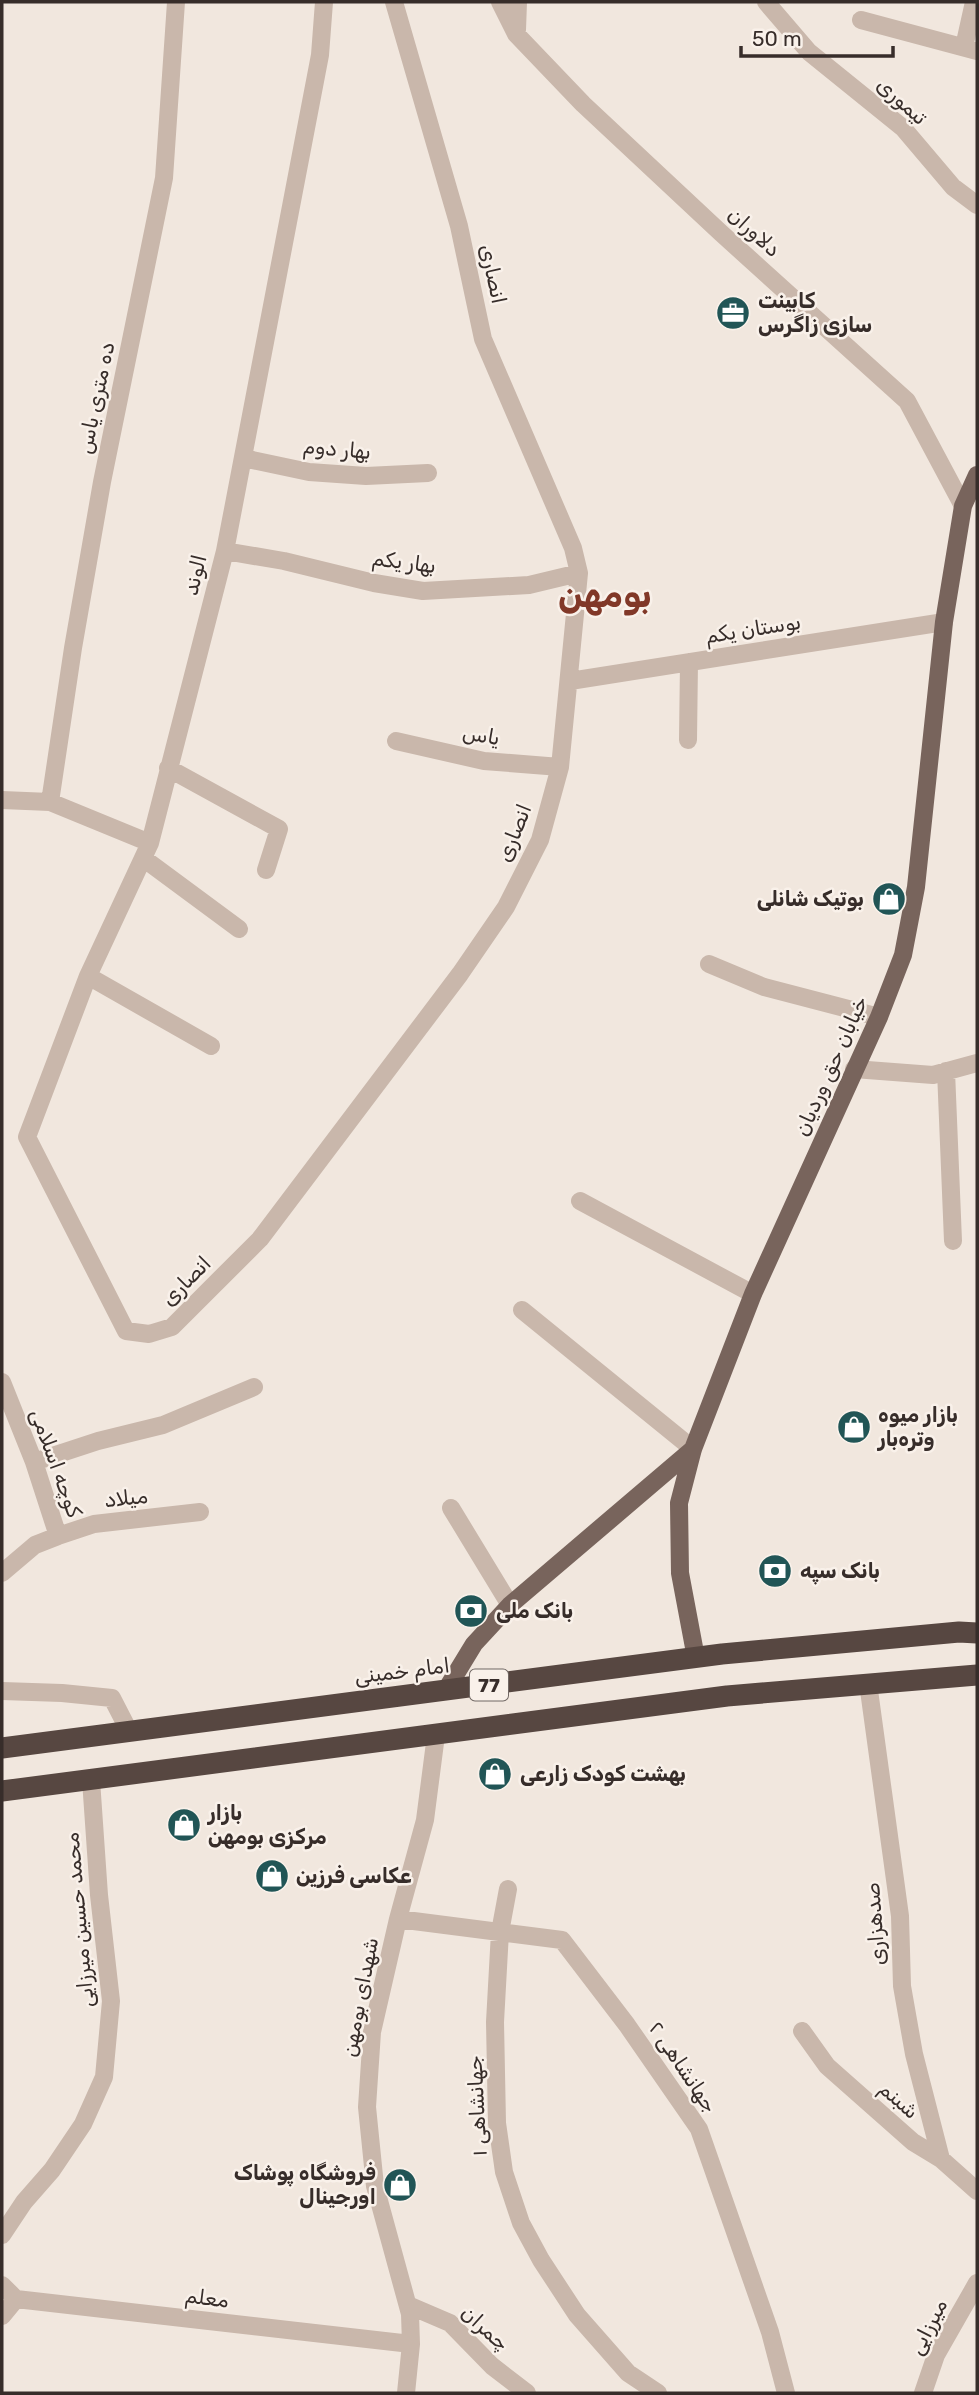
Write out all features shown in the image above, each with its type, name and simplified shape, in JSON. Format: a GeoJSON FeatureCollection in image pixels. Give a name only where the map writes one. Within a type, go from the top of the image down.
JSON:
{"type":"FeatureCollection","features":[{"type":"Feature","properties":{"kind":"highway","name":"امام خمینی"},"geometry":{"type":"LineString","coordinates":[[2,1748],[696,1658],[960,1632],[977,1633]]}},
{"type":"Feature","properties":{"kind":"highway","name":"77"},"geometry":{"type":"LineString","coordinates":[[2,1791],[727,1696],[977,1675]]}},
{"type":"Feature","properties":{"kind":"main road","name":"خیابان حق وردیان"},"geometry":{"type":"LineString","coordinates":[[696,1658],[680,1573],[678,1503],[693,1449],[753,1294],[879,1017],[903,955],[916,887],[944,622],[963,506],[977,475]]}},
{"type":"Feature","properties":{"kind":"main road"},"geometry":{"type":"LineString","coordinates":[[446,1690],[474,1644],[510,1605],[693,1449]]}},
{"type":"Feature","properties":{"kind":"street","name":"ده متری یاس"},"geometry":{"type":"LineString","coordinates":[[50,802],[102,482],[164,178],[176,2]]}},
{"type":"Feature","properties":{"kind":"street","name":"الوند"},"geometry":{"type":"LineString","coordinates":[[27,1137],[88,976],[146,851],[169,768],[225,551],[320,55],[324,2]]}},
{"type":"Feature","properties":{"kind":"street","name":"انصاری"},"geometry":{"type":"LineString","coordinates":[[27,1137],[126,1332],[149,1334],[172,1327],[260,1239],[460,974],[506,907],[540,839],[560,766],[579,573],[573,548],[483,339],[459,226],[394,2]]}},
{"type":"Feature","properties":{"kind":"street","name":"دلاوران"},"geometry":{"type":"LineString","coordinates":[[500,2],[516,34],[592,113],[907,401],[963,506]]}},
{"type":"Feature","properties":{"kind":"street"},"geometry":{"type":"LineString","coordinates":[[516,34],[518,2]]}},
{"type":"Feature","properties":{"kind":"street","name":"تیموری"},"geometry":{"type":"LineString","coordinates":[[766,2],[809,52],[903,128],[953,187],[977,205]]}},
{"type":"Feature","properties":{"kind":"street"},"geometry":{"type":"LineString","coordinates":[[861,20],[970,49],[974,2]]}},
{"type":"Feature","properties":{"kind":"street","name":"بهار دوم"},"geometry":{"type":"LineString","coordinates":[[243,458],[309,472],[366,476],[428,474]]}},
{"type":"Feature","properties":{"kind":"street","name":"بهار یکم"},"geometry":{"type":"LineString","coordinates":[[225,551],[423,591],[528,584],[579,573]]}},
{"type":"Feature","properties":{"kind":"street","name":"بوستان یکم"},"geometry":{"type":"LineString","coordinates":[[570,681],[944,622]]}},
{"type":"Feature","properties":{"kind":"street"},"geometry":{"type":"LineString","coordinates":[[688,740],[690,662]]}},
{"type":"Feature","properties":{"kind":"street","name":"یاس"},"geometry":{"type":"LineString","coordinates":[[396,741],[484,761],[560,766]]}},
{"type":"Feature","properties":{"kind":"street"},"geometry":{"type":"LineString","coordinates":[[169,768],[279,829],[266,870]]}},
{"type":"Feature","properties":{"kind":"street"},"geometry":{"type":"LineString","coordinates":[[2,800],[50,802],[146,851],[239,929]]}},
{"type":"Feature","properties":{"kind":"street"},"geometry":{"type":"LineString","coordinates":[[709,964],[764,987],[879,1017]]}},
{"type":"Feature","properties":{"kind":"street"},"geometry":{"type":"LineString","coordinates":[[88,976],[211,1046]]}},
{"type":"Feature","properties":{"kind":"street"},"geometry":{"type":"LineString","coordinates":[[855,1069],[933,1075],[977,1063]]}},
{"type":"Feature","properties":{"kind":"street"},"geometry":{"type":"LineString","coordinates":[[946,1071],[953,1241]]}},
{"type":"Feature","properties":{"kind":"street"},"geometry":{"type":"LineString","coordinates":[[580,1201],[753,1294]]}},
{"type":"Feature","properties":{"kind":"street"},"geometry":{"type":"LineString","coordinates":[[522,1310],[693,1449]]}},
{"type":"Feature","properties":{"kind":"street","name":"کوچه اسلامی"},"geometry":{"type":"LineString","coordinates":[[2,1382],[34,1462],[58,1536],[35,1545],[2,1573]]}},
{"type":"Feature","properties":{"kind":"street"},"geometry":{"type":"LineString","coordinates":[[34,1462],[98,1441],[163,1425],[254,1387]]}},
{"type":"Feature","properties":{"kind":"street"},"geometry":{"type":"LineString","coordinates":[[452,1508],[510,1605]]}},
{"type":"Feature","properties":{"kind":"street","name":"میلاد"},"geometry":{"type":"LineString","coordinates":[[58,1536],[94,1524],[200,1512]]}},
{"type":"Feature","properties":{"kind":"street","name":"صدهزاری"},"geometry":{"type":"LineString","coordinates":[[868,1684],[900,1916],[902,1986],[914,2054],[941,2159]]}},
{"type":"Feature","properties":{"kind":"street"},"geometry":{"type":"LineString","coordinates":[[2,1691],[112,1698],[129,1731]]}},
{"type":"Feature","properties":{"kind":"street","name":"شهدای بومهن"},"geometry":{"type":"LineString","coordinates":[[406,2393],[411,2344],[408,2305],[375,2186],[367,2107],[372,2032],[398,1919],[425,1820],[436,1735]]}},
{"type":"Feature","properties":{"kind":"street","name":"محمد حسین میرزایی"},"geometry":{"type":"LineString","coordinates":[[2,2235],[83,2124],[104,2077],[111,2001],[99,1895],[91,1780]]}},
{"type":"Feature","properties":{"kind":"street","name":"جهانشاهی ۱"},"geometry":{"type":"LineString","coordinates":[[508,1889],[500,1932],[495,2022],[497,2123],[504,2172],[520,2223],[578,2315],[628,2373],[658,2393]]}},
{"type":"Feature","properties":{"kind":"street","name":"جهانشاهی ۲"},"geometry":{"type":"LineString","coordinates":[[398,1919],[562,1940],[627,2025],[699,2129],[770,2332],[786,2393]]}},
{"type":"Feature","properties":{"kind":"street","name":"شبنم"},"geometry":{"type":"LineString","coordinates":[[802,2031],[827,2066],[913,2142],[941,2159],[977,2191]]}},
{"type":"Feature","properties":{"kind":"street"},"geometry":{"type":"LineString","coordinates":[[2,2285],[16,2298],[2,2316]]}},
{"type":"Feature","properties":{"kind":"street","name":"میرزایی"},"geometry":{"type":"LineString","coordinates":[[923,2393],[936,2355],[977,2285]]}},
{"type":"Feature","properties":{"kind":"street","name":"معلم"},"geometry":{"type":"LineString","coordinates":[[16,2298],[411,2344]]}},
{"type":"Feature","properties":{"kind":"street","name":"چمران"},"geometry":{"type":"LineString","coordinates":[[408,2305],[450,2323],[492,2366],[527,2393]]}},
{"type":"Feature","properties":{"kind":"place","name":"کابینت سازی زاگرس"},"geometry":{"type":"Point","coordinates":[733,313]}},
{"type":"Feature","properties":{"kind":"place","name":"بوتیک شانلی"},"geometry":{"type":"Point","coordinates":[889,899]}},
{"type":"Feature","properties":{"kind":"place","name":"بازار میوه وتره‌بار"},"geometry":{"type":"Point","coordinates":[854,1427]}},
{"type":"Feature","properties":{"kind":"place","name":"بانک سپه"},"geometry":{"type":"Point","coordinates":[775,1571]}},
{"type":"Feature","properties":{"kind":"place","name":"بانک ملی"},"geometry":{"type":"Point","coordinates":[471,1611]}},
{"type":"Feature","properties":{"kind":"place","name":"بهشت کودک زارعی"},"geometry":{"type":"Point","coordinates":[495,1774]}},
{"type":"Feature","properties":{"kind":"place","name":"بازار مرکزی بومهن"},"geometry":{"type":"Point","coordinates":[184,1825]}},
{"type":"Feature","properties":{"kind":"place","name":"عکاسی فرزین"},"geometry":{"type":"Point","coordinates":[272,1876]}},
{"type":"Feature","properties":{"kind":"place","name":"فروشگاه پوشاک اورجینال"},"geometry":{"type":"Point","coordinates":[400,2185]}},
{"type":"Feature","properties":{"kind":"district","name":"بومهن"},"geometry":{"type":"Point","coordinates":[605,595]}}]}
